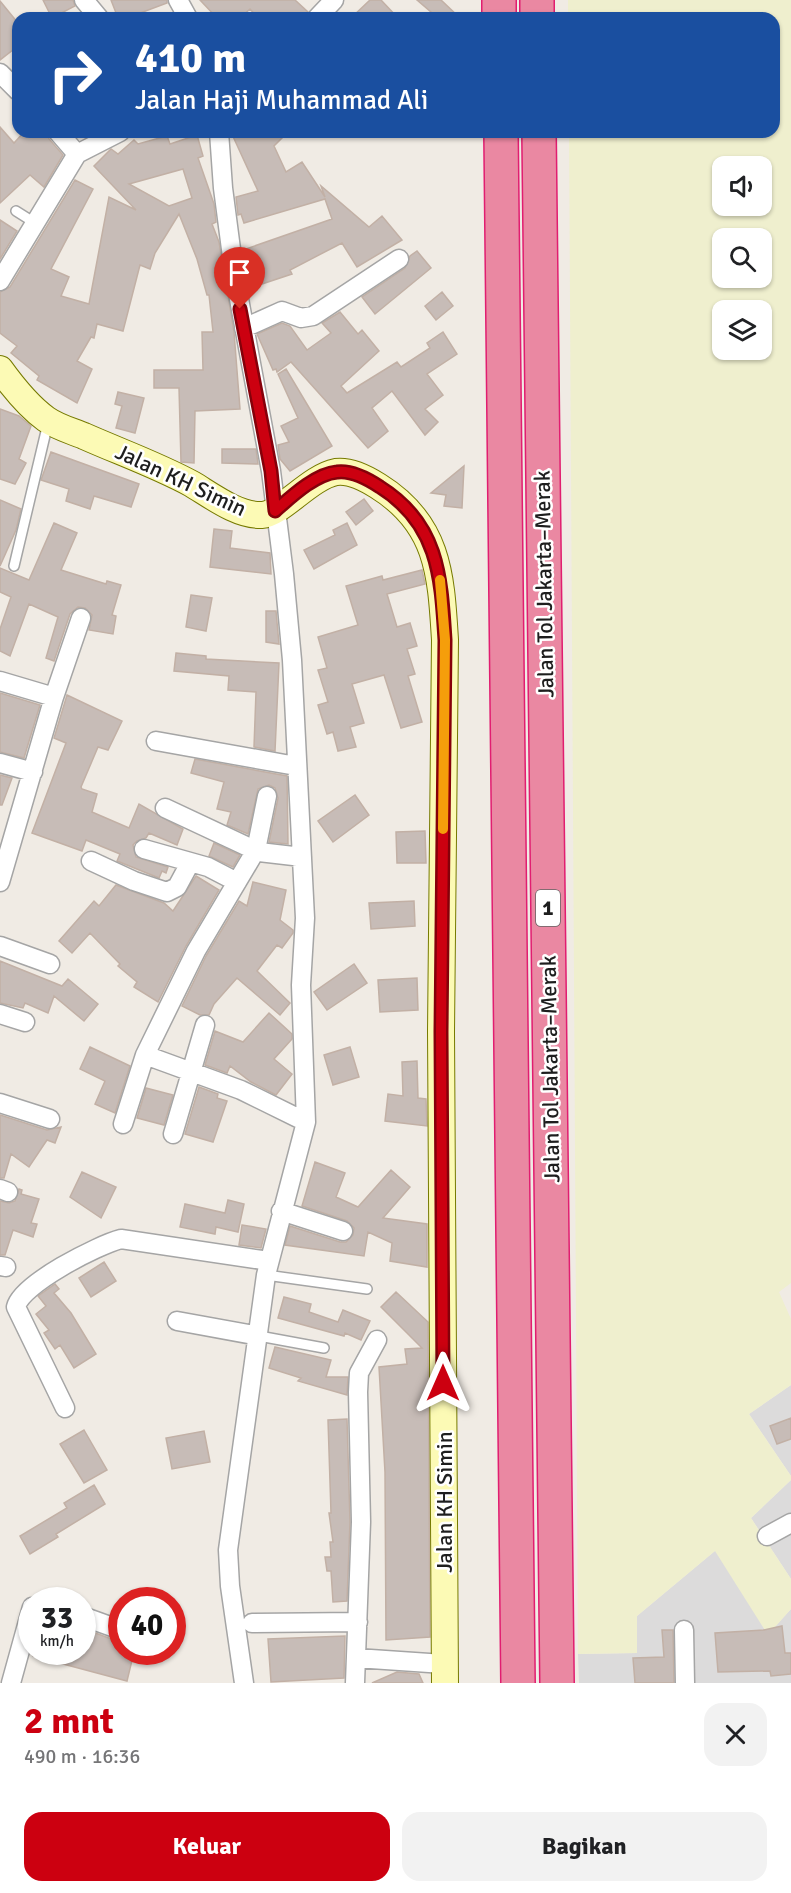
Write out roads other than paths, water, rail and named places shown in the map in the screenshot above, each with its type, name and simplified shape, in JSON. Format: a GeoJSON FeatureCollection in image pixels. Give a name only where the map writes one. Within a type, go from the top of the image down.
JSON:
{"type":"FeatureCollection","features":[{"type":"Feature","properties":{"kind":"highway","name":"Jalan Tol Jakarta–Merak"},"geometry":{"type":"LineString","coordinates":[[501,138],[518,1683]]}},
{"type":"Feature","properties":{"kind":"highway","name":"Jalan Tol Jakarta–Merak"},"geometry":{"type":"LineString","coordinates":[[539,138],[557,1683]]}},
{"type":"Feature","properties":{"kind":"street"},"geometry":{"type":"LineString","coordinates":[[84,0],[94,12]]}},
{"type":"Feature","properties":{"kind":"street"},"geometry":{"type":"LineString","coordinates":[[0,73],[12,85]]}},
{"type":"Feature","properties":{"kind":"street"},"geometry":{"type":"LineString","coordinates":[[63,138],[77,154]]}},
{"type":"Feature","properties":{"kind":"street"},"geometry":{"type":"LineString","coordinates":[[0,280],[77,154],[108,138]]}},
{"type":"Feature","properties":{"kind":"street"},"geometry":{"type":"LineString","coordinates":[[219,138],[223,188],[244,328],[271,471],[284,574],[292,660],[305,918],[301,985],[306,1122],[267,1268],[228,1550],[230,1586],[244,1683]]}},
{"type":"Feature","properties":{"kind":"street"},"geometry":{"type":"LineString","coordinates":[[244,328],[282,310],[301,318],[314,316],[399,259]]}},
{"type":"Feature","properties":{"kind":"street","name":"Jalan KH Simin"},"geometry":{"type":"LineString","coordinates":[[0,369],[31,406],[48,421],[151,464],[243,512],[263,515],[275,511],[314,482],[337,472],[363,476],[391,494],[418,519],[429,541],[442,591],[445,640],[441,1032],[445,1673]]}},
{"type":"Feature","properties":{"kind":"street"},"geometry":{"type":"LineString","coordinates":[[0,882],[54,697],[81,618]]}},
{"type":"Feature","properties":{"kind":"street"},"geometry":{"type":"LineString","coordinates":[[0,681],[54,697]]}},
{"type":"Feature","properties":{"kind":"street"},"geometry":{"type":"LineString","coordinates":[[156,741],[296,766]]}},
{"type":"Feature","properties":{"kind":"street"},"geometry":{"type":"LineString","coordinates":[[0,763],[33,772]]}},
{"type":"Feature","properties":{"kind":"street"},"geometry":{"type":"LineString","coordinates":[[123,1124],[145,1055],[196,951],[256,850],[267,796]]}},
{"type":"Feature","properties":{"kind":"street"},"geometry":{"type":"LineString","coordinates":[[165,808],[256,850],[302,858]]}},
{"type":"Feature","properties":{"kind":"street"},"geometry":{"type":"LineString","coordinates":[[144,849],[208,867],[237,882]]}},
{"type":"Feature","properties":{"kind":"street"},"geometry":{"type":"LineString","coordinates":[[91,861],[134,881],[167,892],[177,887],[190,863]]}},
{"type":"Feature","properties":{"kind":"street"},"geometry":{"type":"LineString","coordinates":[[0,946],[50,964]]}},
{"type":"Feature","properties":{"kind":"street"},"geometry":{"type":"LineString","coordinates":[[0,1014],[25,1022]]}},
{"type":"Feature","properties":{"kind":"street"},"geometry":{"type":"LineString","coordinates":[[173,1134],[189,1072],[205,1025]]}},
{"type":"Feature","properties":{"kind":"street"},"geometry":{"type":"LineString","coordinates":[[145,1055],[241,1090],[306,1122]]}},
{"type":"Feature","properties":{"kind":"street"},"geometry":{"type":"LineString","coordinates":[[0,1103],[50,1119]]}},
{"type":"Feature","properties":{"kind":"street"},"geometry":{"type":"LineString","coordinates":[[281,1211],[343,1231]]}},
{"type":"Feature","properties":{"kind":"street"},"geometry":{"type":"LineString","coordinates":[[65,1408],[16,1307],[19,1299],[38,1283],[100,1245],[121,1239],[267,1268]]}},
{"type":"Feature","properties":{"kind":"street"},"geometry":{"type":"LineString","coordinates":[[177,1321],[259,1336]]}},
{"type":"Feature","properties":{"kind":"street"},"geometry":{"type":"LineString","coordinates":[[355,1683],[361,1522],[359,1373],[377,1340]]}},
{"type":"Feature","properties":{"kind":"street"},"geometry":{"type":"LineString","coordinates":[[767,1536],[791,1523]]}},
{"type":"Feature","properties":{"kind":"street"},"geometry":{"type":"LineString","coordinates":[[252,1623],[358,1622]]}},
{"type":"Feature","properties":{"kind":"street"},"geometry":{"type":"LineString","coordinates":[[684,1630],[685,1683]]}},
{"type":"Feature","properties":{"kind":"street"},"geometry":{"type":"LineString","coordinates":[[356,1658],[445,1673]]}},
{"type":"Feature","properties":{"kind":"street"},"geometry":{"type":"LineString","coordinates":[[13,1683],[18,1663]]}},
{"type":"Feature","properties":{"kind":"lane"},"geometry":{"type":"LineString","coordinates":[[16,211],[34,222]]}},
{"type":"Feature","properties":{"kind":"lane"},"geometry":{"type":"LineString","coordinates":[[14,566],[48,421]]}},
{"type":"Feature","properties":{"kind":"lane"},"geometry":{"type":"LineString","coordinates":[[267,1268],[367,1289]]}},
{"type":"Feature","properties":{"kind":"lane"},"geometry":{"type":"LineString","coordinates":[[259,1336],[324,1348]]}}]}
